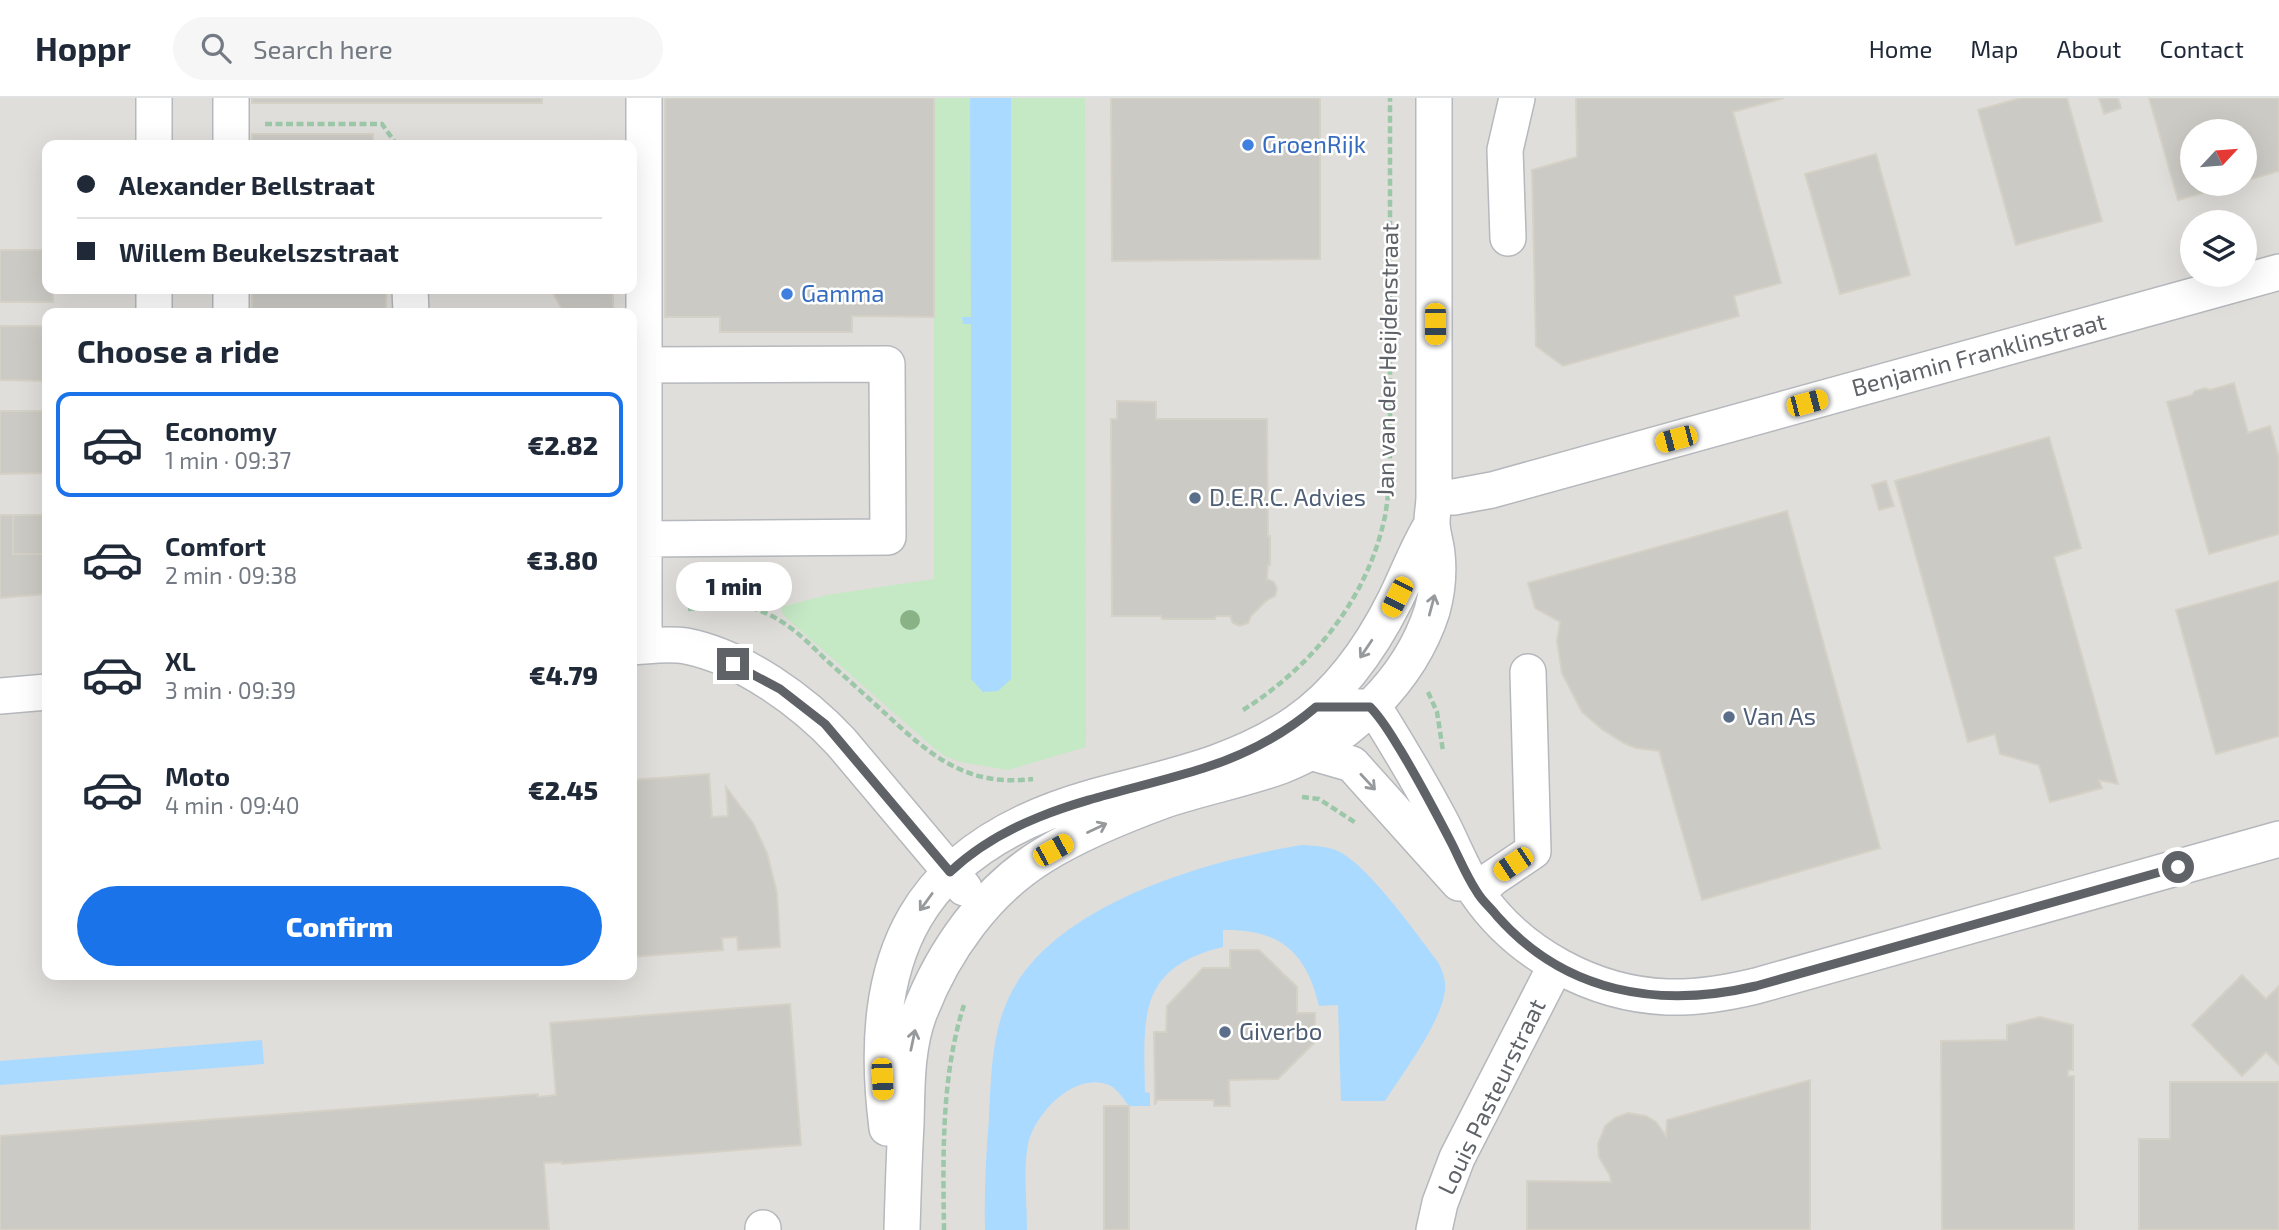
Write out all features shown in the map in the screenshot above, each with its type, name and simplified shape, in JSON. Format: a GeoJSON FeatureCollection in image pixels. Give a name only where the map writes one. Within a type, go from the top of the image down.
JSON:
{"type":"FeatureCollection","features":[{"type":"Feature","properties":{"kind":"street"},"geometry":{"type":"LineString","coordinates":[[154,98],[154,140]]}},
{"type":"Feature","properties":{"kind":"street"},"geometry":{"type":"LineString","coordinates":[[644,98],[644,365],[638,405],[644,539],[640,635],[694,648],[751,672],[795,699],[825,724],[982,909]]}},
{"type":"Feature","properties":{"kind":"street","name":"Jan van der Heijdenstraat"},"geometry":{"type":"LineString","coordinates":[[901,1230],[907,1087],[915,1031],[926,998],[944,961],[982,909],[1025,868],[1067,842],[1165,800],[1269,770],[1310,752],[1344,730],[1370,707],[1395,680],[1417,646],[1431,612],[1438,571],[1433,510],[1434,98]]}},
{"type":"Feature","properties":{"kind":"street"},"geometry":{"type":"LineString","coordinates":[[1508,238],[1506,150],[1517,98]]}},
{"type":"Feature","properties":{"kind":"street","name":"Benjamin Franklinstraat"},"geometry":{"type":"LineString","coordinates":[[1433,510],[1454,497],[1492,490],[2279,272]]}},
{"type":"Feature","properties":{"kind":"street"},"geometry":{"type":"LineString","coordinates":[[644,365],[887,364],[888,537],[644,539]]}},
{"type":"Feature","properties":{"kind":"street","name":"Jan van der Heijdenstraat"},"geometry":{"type":"LineString","coordinates":[[901,1230],[883,1089],[886,993],[896,956],[925,903],[950,872],[987,843],[1024,823],[1080,801],[1165,780],[1223,762],[1271,739],[1299,721],[1339,685],[1369,645],[1393,604],[1433,510]]}},
{"type":"Feature","properties":{"kind":"street"},"geometry":{"type":"LineString","coordinates":[[1477,893],[1493,878],[1533,851],[1528,672]]}},
{"type":"Feature","properties":{"kind":"street"},"geometry":{"type":"LineString","coordinates":[[0,696],[42,692]]}},
{"type":"Feature","properties":{"kind":"street"},"geometry":{"type":"LineString","coordinates":[[1316,707],[1370,707],[1380,716],[1408,762],[1477,893],[1520,941],[1556,965],[1605,985],[1646,995],[1678,997],[1729,992],[2279,839]]}},
{"type":"Feature","properties":{"kind":"street"},"geometry":{"type":"LineString","coordinates":[[1310,752],[1352,764],[1455,881],[1477,893]]}},
{"type":"Feature","properties":{"kind":"street","name":"Louis Pasteurstraat"},"geometry":{"type":"LineString","coordinates":[[1434,1230],[1440,1203],[1457,1157],[1556,965]]}},
{"type":"Feature","properties":{"kind":"path","name":"Jan van der Heijdenstraat"},"geometry":{"type":"LineString","coordinates":[[1241,711],[1282,684],[1322,643],[1345,611],[1359,585],[1373,554],[1384,519],[1389,483],[1390,436],[1391,98]]}},
{"type":"Feature","properties":{"kind":"path"},"geometry":{"type":"LineString","coordinates":[[231,122],[382,124],[393,140]]}},
{"type":"Feature","properties":{"kind":"path"},"geometry":{"type":"LineString","coordinates":[[640,635],[739,606],[756,609],[770,615],[809,643],[931,754],[972,775],[989,780],[1019,781],[1044,777]]}},
{"type":"Feature","properties":{"kind":"path"},"geometry":{"type":"LineString","coordinates":[[1294,798],[1307,796],[1319,799],[1345,816]]}},
{"type":"Feature","properties":{"kind":"path"},"geometry":{"type":"LineString","coordinates":[[944,1230],[948,1086],[956,1035],[967,998]]}},
{"type":"Feature","properties":{"kind":"shaded area"},"geometry":{"type":"Polygon","coordinates":[[[0,98],[2279,98],[2279,1230],[0,1230],[0,98]]]}},
{"type":"Feature","properties":{"kind":"green space"},"geometry":{"type":"Polygon","coordinates":[[[934,98],[1085,98],[1086,747],[1008,770],[961,762],[935,749],[783,615],[781,607],[827,595],[934,579],[934,98]]]}},
{"type":"Feature","properties":{"kind":"water"},"geometry":{"type":"Polygon","coordinates":[[[970,98],[1011,98],[1011,679],[998,691],[983,692],[971,679],[971,324],[963,324],[962,317],[971,317],[970,98]]]}},
{"type":"Feature","properties":{"kind":"water"},"geometry":{"type":"Polygon","coordinates":[[[1302,845],[1335,850],[1352,860],[1392,902],[1438,962],[1443,975],[1445,989],[1437,1016],[1385,1101],[1341,1101],[1338,1005],[1319,1006],[1306,971],[1298,958],[1275,939],[1243,931],[1223,930],[1223,947],[1195,956],[1174,968],[1160,983],[1151,1000],[1146,1020],[1145,1042],[1145,1092],[1150,1093],[1150,1106],[1129,1106],[1114,1088],[1098,1082],[1071,1089],[1059,1097],[1039,1119],[1028,1144],[1025,1176],[1027,1230],[985,1230],[986,1160],[995,1041],[1009,997],[1030,964],[1060,936],[1096,912],[1137,892],[1223,862],[1302,845]]]}},
{"type":"Feature","properties":{"kind":"water"},"geometry":{"type":"Polygon","coordinates":[[[262,1040],[264,1064],[0,1085],[0,1061],[262,1040]]]}},
{"type":"Feature","properties":{"kind":"building"},"geometry":{"type":"Polygon","coordinates":[[[252,98],[542,98],[542,103],[252,103],[252,98]]]}},
{"type":"Feature","properties":{"kind":"building"},"geometry":{"type":"Polygon","coordinates":[[[665,98],[934,98],[934,317],[852,316],[852,332],[720,332],[720,317],[665,317],[665,98]]]}},
{"type":"Feature","properties":{"kind":"building"},"geometry":{"type":"Polygon","coordinates":[[[1111,98],[1320,98],[1320,259],[1112,261],[1111,98]]]}},
{"type":"Feature","properties":{"kind":"building"},"geometry":{"type":"Polygon","coordinates":[[[1576,98],[1784,98],[1733,112],[1781,283],[1734,296],[1739,316],[1563,366],[1536,346],[1532,170],[1577,157],[1576,98]]]}},
{"type":"Feature","properties":{"kind":"building"},"geometry":{"type":"Polygon","coordinates":[[[2021,98],[2067,98],[2102,221],[2016,245],[1978,110],[2021,98]]]}},
{"type":"Feature","properties":{"kind":"building"},"geometry":{"type":"Polygon","coordinates":[[[2099,98],[2118,98],[2121,108],[2104,114],[2099,98]]]}},
{"type":"Feature","properties":{"kind":"building"},"geometry":{"type":"Polygon","coordinates":[[[2149,98],[2279,98],[2279,171],[2258,177],[2258,119],[2180,119],[2180,196],[2192,196],[2178,200],[2149,98]]]}},
{"type":"Feature","properties":{"kind":"building"},"geometry":{"type":"Polygon","coordinates":[[[252,134],[373,134],[373,140],[252,140],[252,134]]]}},
{"type":"Feature","properties":{"kind":"building"},"geometry":{"type":"Polygon","coordinates":[[[1876,154],[1910,275],[1840,294],[1805,174],[1876,154]]]}},
{"type":"Feature","properties":{"kind":"building"},"geometry":{"type":"Polygon","coordinates":[[[0,250],[42,250],[42,294],[53,294],[53,302],[0,302],[0,250]]]}},
{"type":"Feature","properties":{"kind":"building"},"geometry":{"type":"Polygon","coordinates":[[[252,294],[386,294],[386,308],[252,308],[252,294]]]}},
{"type":"Feature","properties":{"kind":"building"},"geometry":{"type":"Polygon","coordinates":[[[554,294],[613,294],[613,308],[561,308],[554,294]]]}},
{"type":"Feature","properties":{"kind":"building"},"geometry":{"type":"Polygon","coordinates":[[[0,326],[42,326],[42,381],[0,380],[0,326]]]}},
{"type":"Feature","properties":{"kind":"building"},"geometry":{"type":"Polygon","coordinates":[[[2234,383],[2248,433],[2270,426],[2279,458],[2279,534],[2209,554],[2167,402],[2205,388],[2210,390],[2234,383]]]}},
{"type":"Feature","properties":{"kind":"building"},"geometry":{"type":"Polygon","coordinates":[[[1117,401],[1156,402],[1156,419],[1267,419],[1270,565],[1267,579],[1274,582],[1277,589],[1275,596],[1251,616],[1248,623],[1240,626],[1233,623],[1230,616],[1216,616],[1215,619],[1162,619],[1161,616],[1112,616],[1111,419],[1117,419],[1117,401]]]}},
{"type":"Feature","properties":{"kind":"building"},"geometry":{"type":"Polygon","coordinates":[[[0,411],[42,411],[42,473],[0,474],[0,411]]]}},
{"type":"Feature","properties":{"kind":"building"},"geometry":{"type":"Polygon","coordinates":[[[2049,437],[2081,548],[2054,557],[2118,784],[2099,780],[2102,788],[2050,802],[2039,765],[2000,754],[1995,734],[1968,742],[1895,481],[2049,437]]]}},
{"type":"Feature","properties":{"kind":"building"},"geometry":{"type":"Polygon","coordinates":[[[1886,481],[1894,506],[1879,510],[1872,485],[1886,481]]]}},
{"type":"Feature","properties":{"kind":"building"},"geometry":{"type":"Polygon","coordinates":[[[1787,511],[1880,848],[1702,900],[1659,751],[1636,748],[1624,743],[1582,712],[1562,673],[1557,641],[1560,622],[1535,608],[1528,583],[1787,511]]]}},
{"type":"Feature","properties":{"kind":"building"},"geometry":{"type":"Polygon","coordinates":[[[0,515],[13,515],[13,554],[42,554],[42,594],[0,598],[0,515]]]}},
{"type":"Feature","properties":{"kind":"building"},"geometry":{"type":"Polygon","coordinates":[[[13,515],[42,515],[42,554],[13,554],[13,515]]]}},
{"type":"Feature","properties":{"kind":"building"},"geometry":{"type":"Polygon","coordinates":[[[2279,581],[2279,736],[2216,754],[2176,610],[2279,581]]]}},
{"type":"Feature","properties":{"kind":"building"},"geometry":{"type":"Polygon","coordinates":[[[709,774],[712,817],[728,816],[726,787],[753,823],[767,853],[777,893],[780,947],[738,950],[737,937],[722,938],[723,950],[637,957],[637,780],[709,774]]]}},
{"type":"Feature","properties":{"kind":"building"},"geometry":{"type":"Polygon","coordinates":[[[1230,950],[1259,950],[1297,987],[1297,1013],[1315,1013],[1316,1041],[1278,1079],[1229,1080],[1230,1106],[1214,1106],[1214,1100],[1157,1100],[1155,1105],[1154,1032],[1166,1032],[1167,1006],[1203,968],[1230,968],[1230,950]]]}},
{"type":"Feature","properties":{"kind":"building"},"geometry":{"type":"Polygon","coordinates":[[[2242,975],[2266,999],[2279,986],[2279,1065],[2266,1052],[2242,1076],[2192,1025],[2242,975]]]}},
{"type":"Feature","properties":{"kind":"building"},"geometry":{"type":"Polygon","coordinates":[[[790,1004],[801,1145],[562,1164],[544,1163],[549,1230],[0,1230],[0,1136],[538,1094],[538,1097],[556,1095],[550,1023],[790,1004]]]}},
{"type":"Feature","properties":{"kind":"building"},"geometry":{"type":"Polygon","coordinates":[[[2040,1017],[2073,1025],[2073,1070],[2068,1070],[2068,1076],[2074,1076],[2074,1230],[1942,1230],[1941,1041],[2007,1040],[2007,1025],[2040,1017]]]}},
{"type":"Feature","properties":{"kind":"building"},"geometry":{"type":"Polygon","coordinates":[[[1810,1080],[1810,1230],[1527,1230],[1527,1181],[1611,1182],[1599,1157],[1598,1144],[1605,1126],[1615,1118],[1628,1113],[1646,1116],[1656,1122],[1666,1136],[1667,1120],[1810,1080]]]}},
{"type":"Feature","properties":{"kind":"building"},"geometry":{"type":"Polygon","coordinates":[[[2170,1082],[2279,1082],[2279,1230],[2139,1230],[2139,1139],[2170,1139],[2170,1082]]]}},
{"type":"Feature","properties":{"kind":"building"},"geometry":{"type":"Polygon","coordinates":[[[1104,1106],[1129,1106],[1129,1230],[1104,1230],[1104,1106]]]}},
{"type":"Feature","properties":{"kind":"place","name":"GroenRijk"},"geometry":{"type":"Point","coordinates":[1248,145]}},
{"type":"Feature","properties":{"kind":"place","name":"Gamma"},"geometry":{"type":"Point","coordinates":[787,294]}},
{"type":"Feature","properties":{"kind":"place","name":"D.E.R.C. Advies"},"geometry":{"type":"Point","coordinates":[1195,498]}},
{"type":"Feature","properties":{"kind":"place","name":"Van As"},"geometry":{"type":"Point","coordinates":[1729,717]}},
{"type":"Feature","properties":{"kind":"place","name":"Giverbo"},"geometry":{"type":"Point","coordinates":[1225,1032]}},
{"type":"Feature","properties":{"kind":"route"},"geometry":{"type":"LineString","coordinates":[[733,664],[780,689],[825,724],[950,872],[999,835],[1036,818],[1090,799],[1223,762],[1271,739],[1316,707],[1370,707],[1380,716],[1408,762],[1477,893],[1509,930],[1540,956],[1566,970],[1605,985],[1646,995],[1696,997],[1756,986],[2178,867]]}}]}
